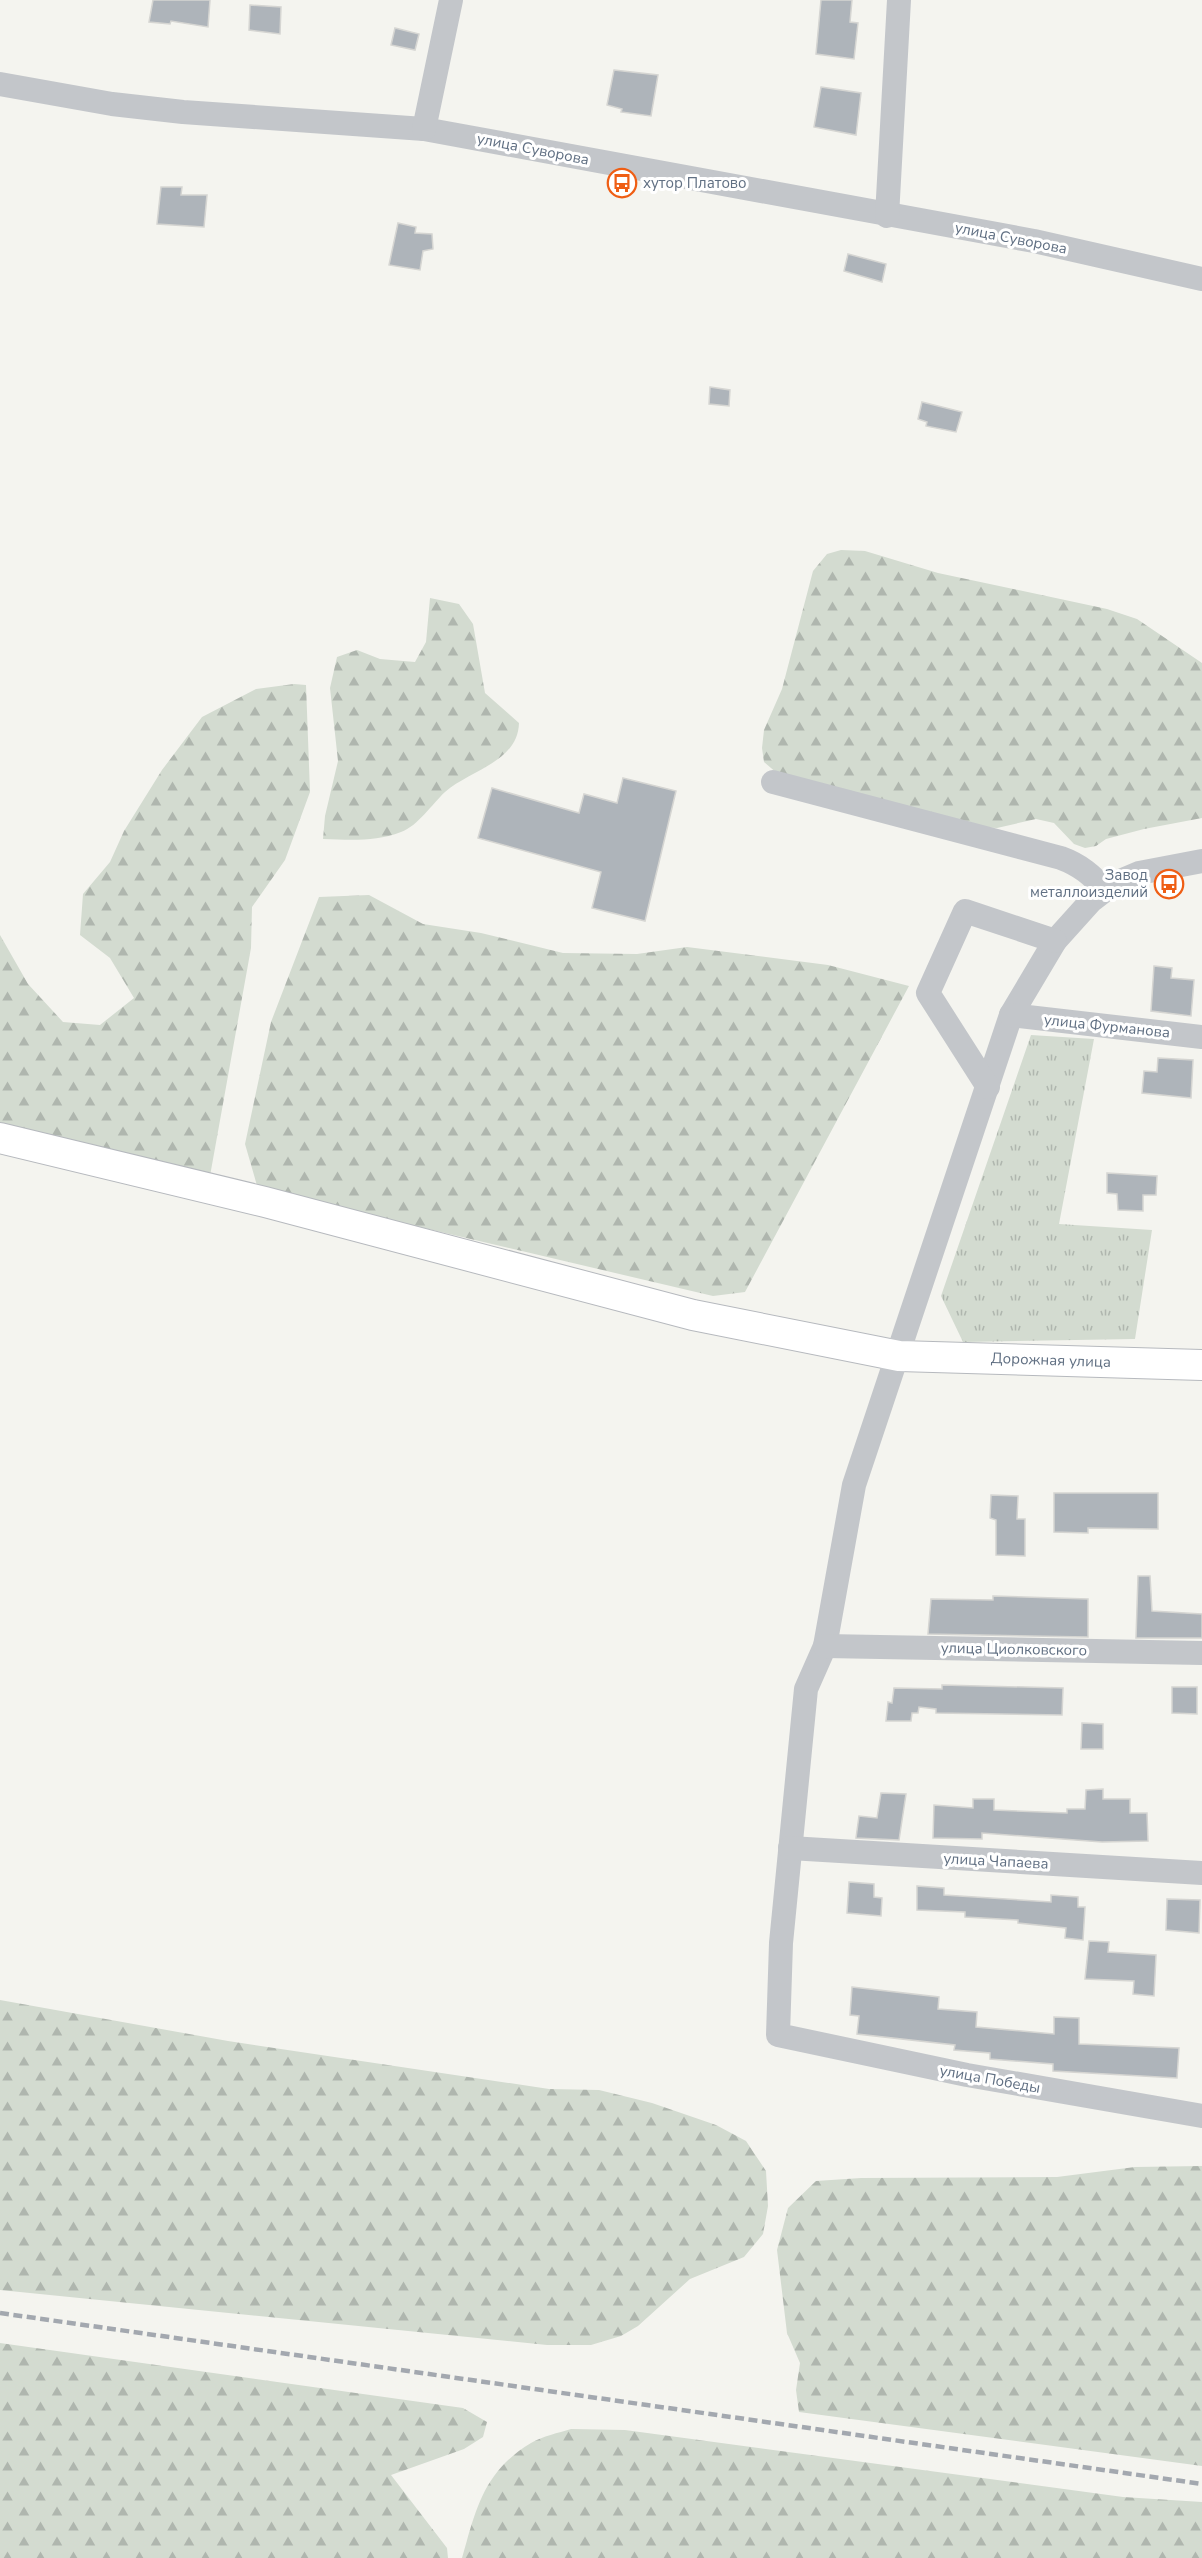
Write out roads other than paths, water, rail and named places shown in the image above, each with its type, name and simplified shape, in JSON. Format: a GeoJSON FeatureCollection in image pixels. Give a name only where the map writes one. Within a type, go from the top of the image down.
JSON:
{"type":"FeatureCollection","features":[{"type":"Feature","properties":{"kind":"main road","name":"Дорожная улица"},"geometry":{"type":"LineString","coordinates":[[0,1138],[265,1203],[693,1315],[899,1356],[1202,1365]]}},
{"type":"Feature","properties":{"kind":"street"},"geometry":{"type":"LineString","coordinates":[[424,129],[451,0]]}},
{"type":"Feature","properties":{"kind":"street"},"geometry":{"type":"LineString","coordinates":[[887,216],[899,0]]}},
{"type":"Feature","properties":{"kind":"street","name":"улица Суворова"},"geometry":{"type":"LineString","coordinates":[[0,84],[112,104],[183,112],[424,129],[887,216],[1035,241],[1202,279]]}},
{"type":"Feature","properties":{"kind":"street"},"geometry":{"type":"LineString","coordinates":[[772,782],[1061,858],[1077,864],[1105,890]]}},
{"type":"Feature","properties":{"kind":"street"},"geometry":{"type":"LineString","coordinates":[[790,1848],[806,1689],[825,1646],[854,1485],[1011,1016],[1055,941],[1084,908],[1105,890],[1139,873],[1202,861]]}},
{"type":"Feature","properties":{"kind":"street"},"geometry":{"type":"LineString","coordinates":[[988,1087],[928,993],[965,911],[1055,941]]}},
{"type":"Feature","properties":{"kind":"street","name":"улица Фурманова"},"geometry":{"type":"LineString","coordinates":[[1011,1016],[1202,1037]]}},
{"type":"Feature","properties":{"kind":"street","name":"улица Циолковского"},"geometry":{"type":"LineString","coordinates":[[825,1646],[1202,1653]]}},
{"type":"Feature","properties":{"kind":"street","name":"улица Чапаева"},"geometry":{"type":"LineString","coordinates":[[790,1848],[1202,1873]]}},
{"type":"Feature","properties":{"kind":"street","name":"улица Победы"},"geometry":{"type":"LineString","coordinates":[[790,1848],[781,1943],[778,2035],[967,2075],[1202,2116]]}},
{"type":"Feature","properties":{"kind":"railway"},"geometry":{"type":"LineString","coordinates":[[0,2313],[1202,2484]]}},
{"type":"Feature","properties":{"kind":"place","name":"хутор Платово"},"geometry":{"type":"Point","coordinates":[622,183]}},
{"type":"Feature","properties":{"kind":"place","name":"Завод металлоизделий"},"geometry":{"type":"Point","coordinates":[1169,884]}}]}
